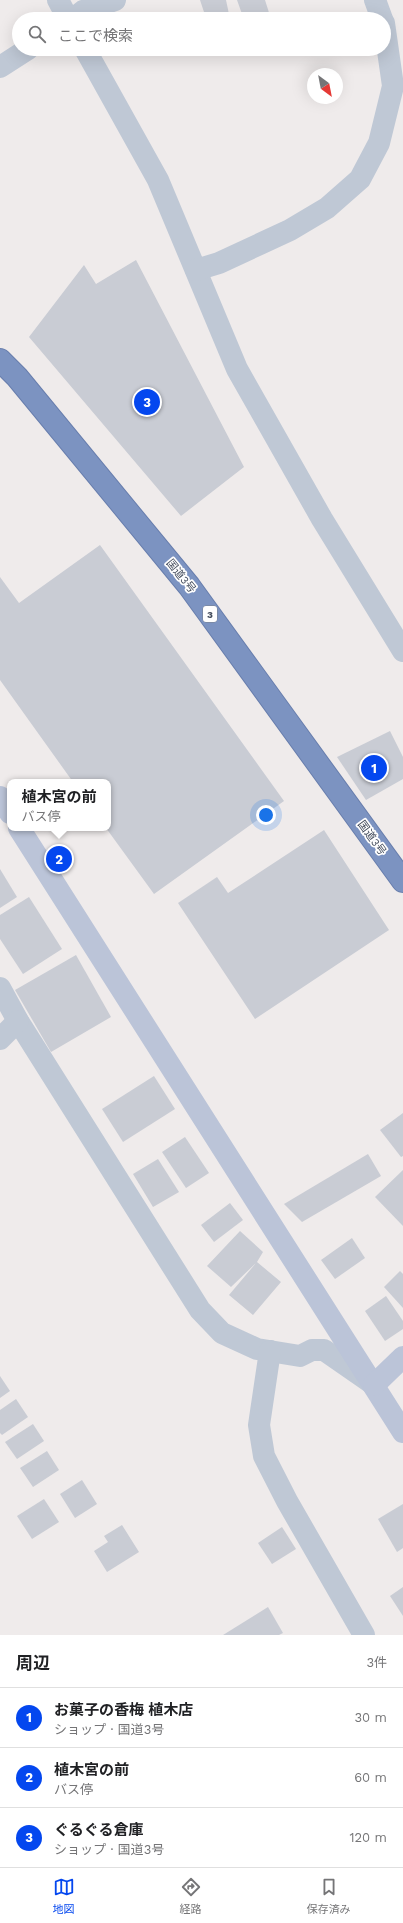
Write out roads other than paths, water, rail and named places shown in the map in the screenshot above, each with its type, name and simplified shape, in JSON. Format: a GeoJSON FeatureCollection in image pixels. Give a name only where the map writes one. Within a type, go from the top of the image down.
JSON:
{"type":"FeatureCollection","features":[{"type":"Feature","properties":{"kind":"highway","name":"国道3号"},"geometry":{"type":"LineString","coordinates":[[0,360],[17,377],[189,586],[403,881]]}},
{"type":"Feature","properties":{"kind":"street"},"geometry":{"type":"LineString","coordinates":[[58,0],[64,12]]}},
{"type":"Feature","properties":{"kind":"street"},"geometry":{"type":"LineString","coordinates":[[82,12],[115,0]]}},
{"type":"Feature","properties":{"kind":"street"},"geometry":{"type":"LineString","coordinates":[[375,0],[379,12]]}},
{"type":"Feature","properties":{"kind":"street"},"geometry":{"type":"LineString","coordinates":[[0,67],[17,56]]}},
{"type":"Feature","properties":{"kind":"street"},"geometry":{"type":"LineString","coordinates":[[89,56],[158,180],[237,369],[322,519],[403,651]]}},
{"type":"Feature","properties":{"kind":"street"},"geometry":{"type":"LineString","coordinates":[[196,270],[219,263],[290,230],[327,208],[360,178],[396,107],[389,56]]}},
{"type":"Feature","properties":{"kind":"street"},"geometry":{"type":"LineString","coordinates":[[0,797],[7,808]]}},
{"type":"Feature","properties":{"kind":"street"},"geometry":{"type":"LineString","coordinates":[[21,831],[403,1432]]}},
{"type":"Feature","properties":{"kind":"street"},"geometry":{"type":"LineString","coordinates":[[0,988],[18,1021],[200,1310],[222,1333],[257,1349],[300,1356],[312,1350],[324,1350],[374,1385]]}},
{"type":"Feature","properties":{"kind":"street"},"geometry":{"type":"LineString","coordinates":[[0,1039],[18,1021]]}},
{"type":"Feature","properties":{"kind":"street"},"geometry":{"type":"LineString","coordinates":[[270,1351],[260,1425],[264,1456],[287,1501],[364,1635]]}},
{"type":"Feature","properties":{"kind":"street"},"geometry":{"type":"LineString","coordinates":[[374,1385],[403,1357]]}},
{"type":"Feature","properties":{"kind":"place","name":"ぐるぐる倉庫"},"geometry":{"type":"Point","coordinates":[147,402]}},
{"type":"Feature","properties":{"kind":"place","name":"お菓子の香梅 植木店"},"geometry":{"type":"Point","coordinates":[374,768]}},
{"type":"Feature","properties":{"kind":"place","name":"植木宮の前"},"geometry":{"type":"Point","coordinates":[59,859]}}]}
